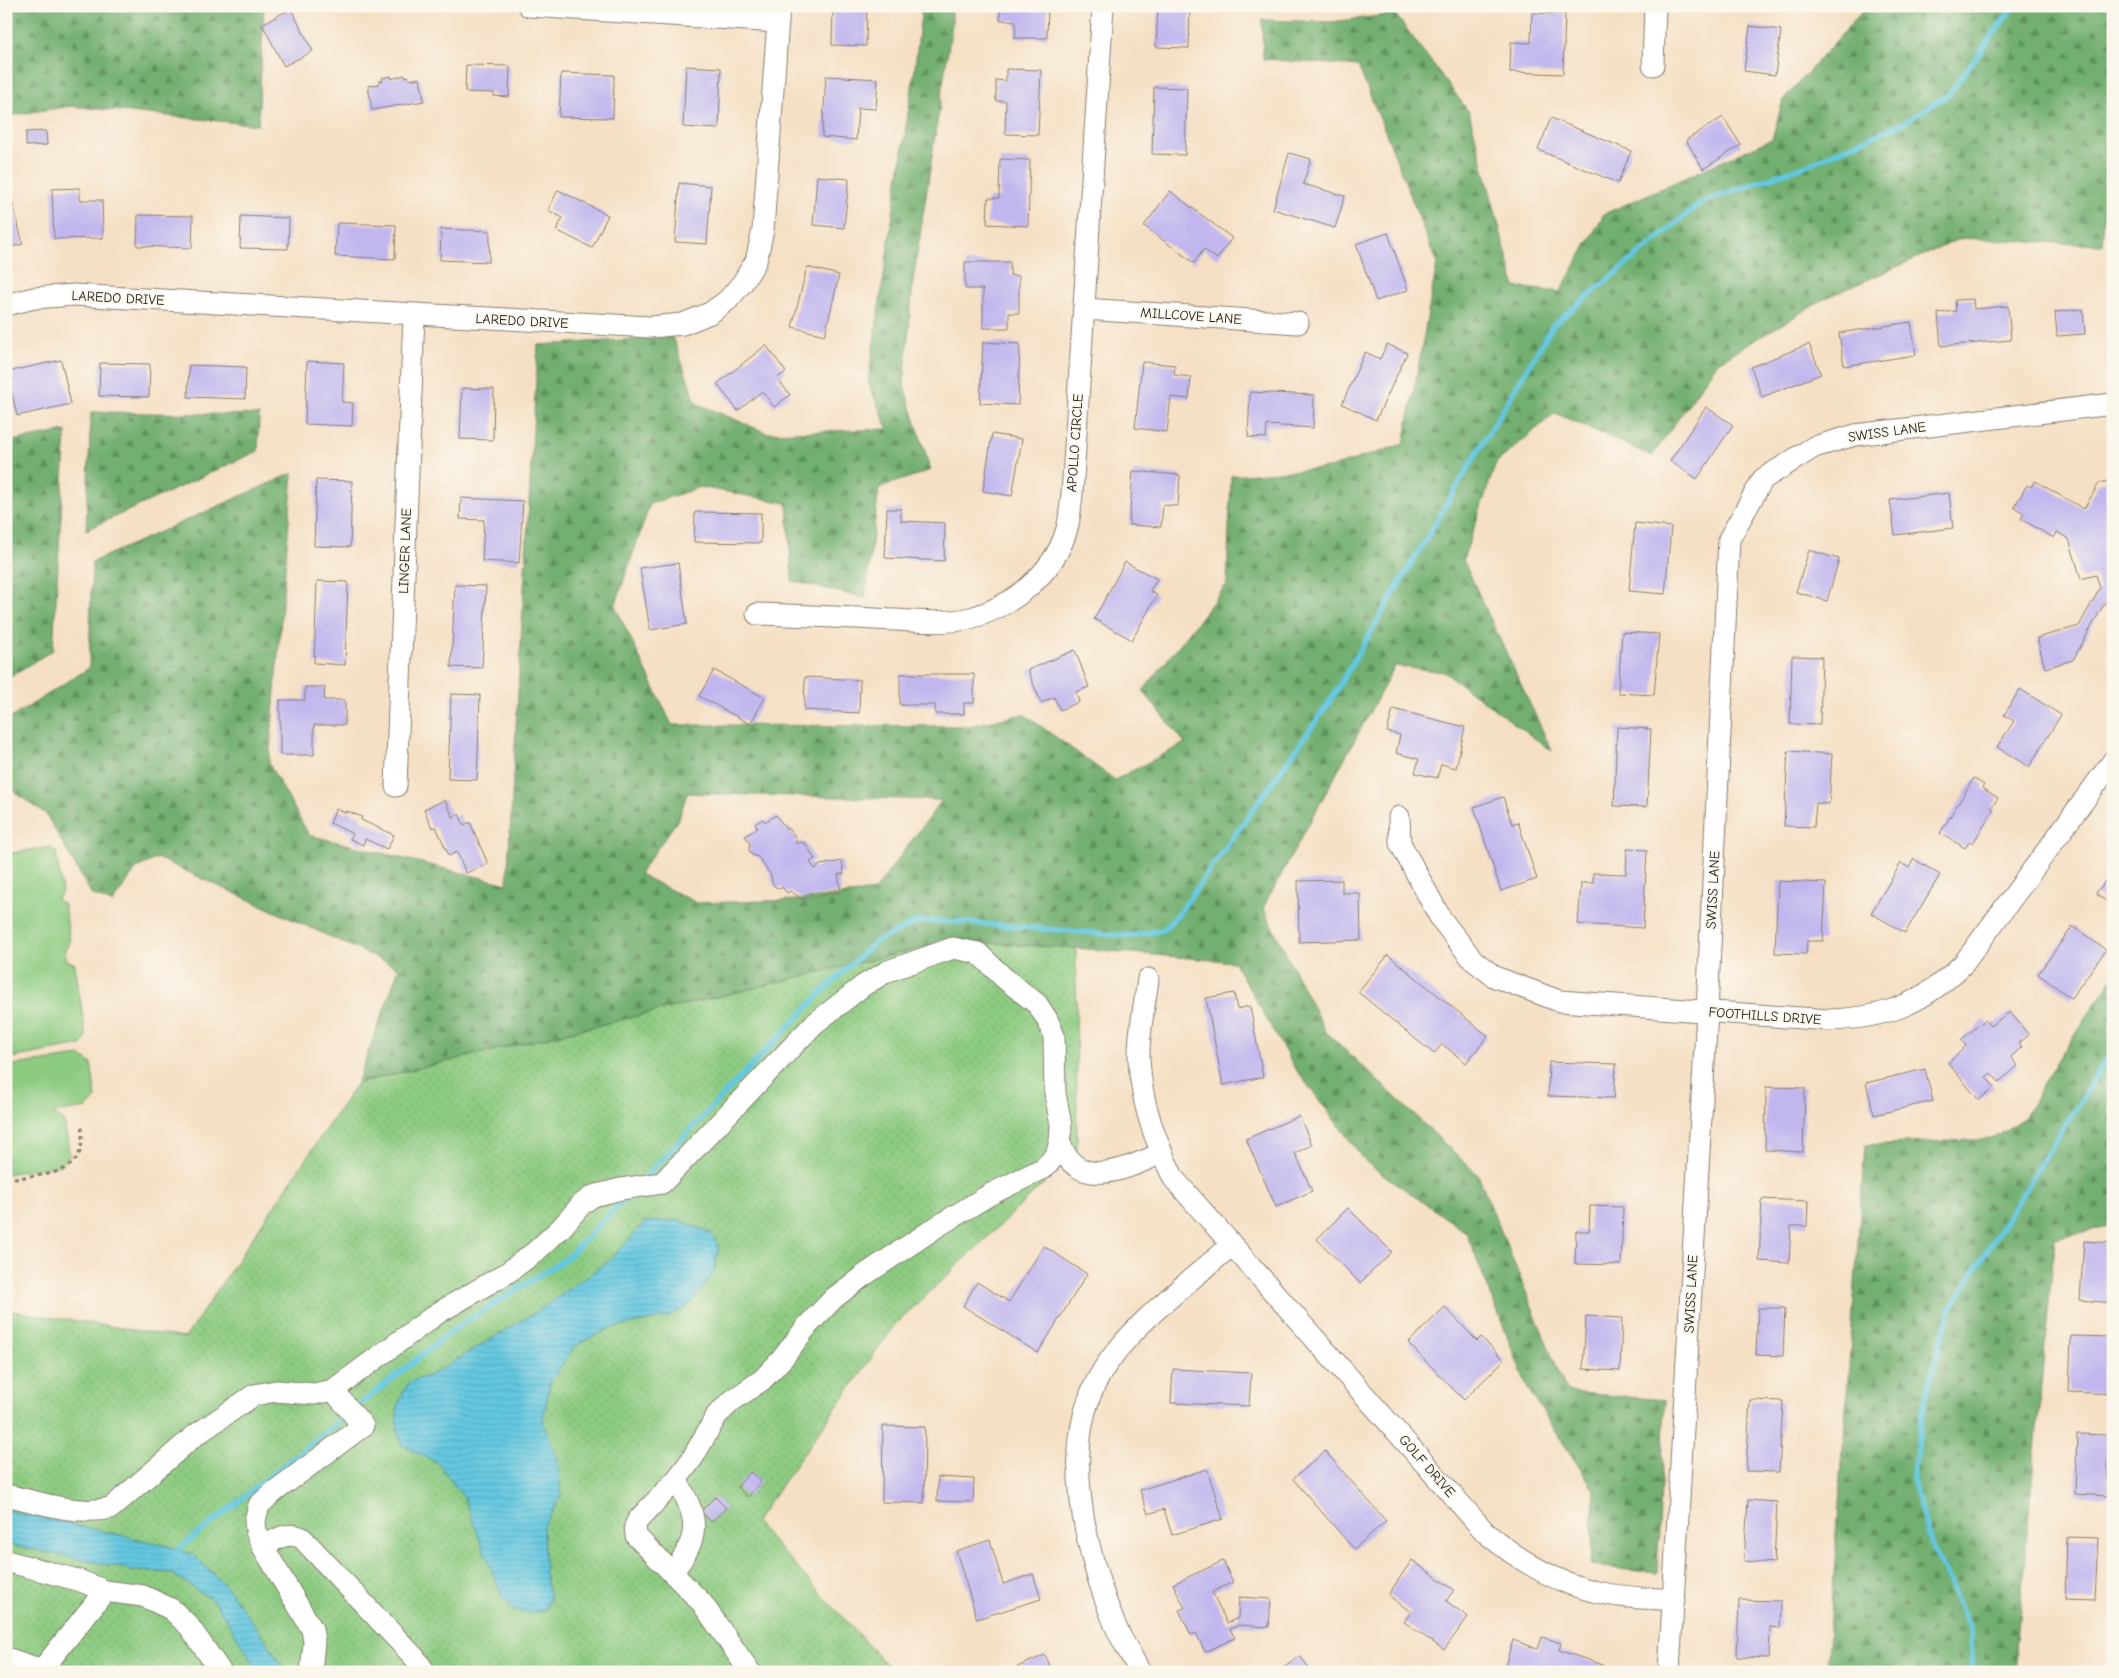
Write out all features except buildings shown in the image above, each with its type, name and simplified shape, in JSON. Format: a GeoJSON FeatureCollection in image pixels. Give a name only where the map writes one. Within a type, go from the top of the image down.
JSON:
{"type":"FeatureCollection","features":[{"type":"Feature","properties":{"kind":"street"},"geometry":{"type":"LineString","coordinates":[[529,6],[778,14]]}},
{"type":"Feature","properties":{"kind":"street","name":"APOLLO CIRCLE"},"geometry":{"type":"LineString","coordinates":[[757,614],[935,621],[969,618],[994,609],[1018,596],[1040,576],[1054,557],[1066,532],[1072,495],[1103,6]]}},
{"type":"Feature","properties":{"kind":"street"},"geometry":{"type":"LineString","coordinates":[[1653,65],[1655,6]]}},
{"type":"Feature","properties":{"kind":"street","name":"LAREDO DRIVE"},"geometry":{"type":"LineString","coordinates":[[6,305],[34,298],[74,295],[650,327],[683,324],[710,313],[728,300],[744,282],[756,261],[764,230],[778,14]]}},
{"type":"Feature","properties":{"kind":"street","name":"MILLCOVE LANE"},"geometry":{"type":"LineString","coordinates":[[1084,309],[1298,323]]}},
{"type":"Feature","properties":{"kind":"street","name":"LINGER LANE"},"geometry":{"type":"LineString","coordinates":[[396,786],[414,315]]}},
{"type":"Feature","properties":{"kind":"street","name":"SWISS LANE"},"geometry":{"type":"LineString","coordinates":[[1670,1672],[1707,1012],[1729,539],[1763,479],[1814,448],[1854,435],[2113,404]]}},
{"type":"Feature","properties":{"kind":"street","name":"FOOTHILLS DRIVE"},"geometry":{"type":"LineString","coordinates":[[1399,817],[1400,843],[1441,919],[1472,960],[1495,977],[1558,1001],[1830,1020],[1857,1019],[1877,1016],[1922,997],[1945,982],[1964,963],[2113,761]]}},
{"type":"Feature","properties":{"kind":"street"},"geometry":{"type":"LineString","coordinates":[[344,1402],[438,1313],[507,1273],[535,1252],[561,1228],[582,1204],[593,1196],[621,1189],[662,1183],[814,1024],[864,985],[888,971],[953,948],[978,953],[1004,978],[1037,1004],[1054,1036],[1055,1093],[1061,1125],[1060,1142],[1056,1155],[1044,1168],[989,1195],[863,1276],[834,1298],[808,1325],[782,1359],[762,1380],[733,1400],[717,1415],[692,1460],[638,1520],[634,1532],[702,1603],[750,1672]]}},
{"type":"Feature","properties":{"kind":"street","name":"GOLF DRIVE"},"geometry":{"type":"LineString","coordinates":[[1148,979],[1139,1058],[1145,1108],[1162,1154],[1174,1179],[1486,1532],[1504,1548],[1549,1575],[1586,1589],[1620,1596],[1674,1600]]}},
{"type":"Feature","properties":{"kind":"street"},"geometry":{"type":"LineString","coordinates":[[1060,1142],[1064,1152],[1075,1166],[1089,1172],[1103,1174],[1130,1167],[1162,1154]]}},
{"type":"Feature","properties":{"kind":"street"},"geometry":{"type":"LineString","coordinates":[[1140,1672],[1116,1626],[1101,1585],[1085,1528],[1079,1487],[1078,1443],[1088,1406],[1099,1376],[1115,1352],[1142,1324],[1232,1245]]}},
{"type":"Feature","properties":{"kind":"street"},"geometry":{"type":"LineString","coordinates":[[6,1495],[64,1508],[99,1511],[111,1508],[193,1437],[254,1395],[276,1391],[314,1394],[344,1402],[363,1426],[259,1505],[255,1521],[256,1531],[263,1548],[312,1629],[314,1642],[311,1672]]}},
{"type":"Feature","properties":{"kind":"street"},"geometry":{"type":"LineString","coordinates":[[673,1572],[684,1559],[692,1544],[694,1526],[692,1509],[676,1480]]}},
{"type":"Feature","properties":{"kind":"street"},"geometry":{"type":"LineString","coordinates":[[263,1548],[287,1535],[296,1535],[302,1538],[415,1658],[425,1672]]}},
{"type":"Feature","properties":{"kind":"street"},"geometry":{"type":"LineString","coordinates":[[6,1561],[81,1581],[105,1591],[142,1596],[171,1609],[189,1626],[222,1672]]}},
{"type":"Feature","properties":{"kind":"street"},"geometry":{"type":"LineString","coordinates":[[6,1658],[36,1668],[44,1667],[105,1591]]}},
{"type":"Feature","properties":{"kind":"path"},"geometry":{"type":"LineString","coordinates":[[6,1179],[58,1173],[70,1166],[78,1157],[83,1135],[81,1124]]}},
{"type":"Feature","properties":{"kind":"green space"},"geometry":{"type":"Polygon","coordinates":[[[6,6],[264,6],[258,125],[71,106],[6,116],[6,6]]]}},
{"type":"Feature","properties":{"kind":"green space"},"geometry":{"type":"Polygon","coordinates":[[[922,6],[952,6],[952,24],[913,281],[904,386],[931,470],[879,488],[865,598],[792,581],[787,503],[700,487],[650,504],[615,606],[672,725],[968,726],[1024,714],[1115,780],[1185,743],[1143,691],[1227,584],[1231,476],[1329,468],[1404,444],[1437,264],[1358,66],[1263,59],[1262,20],[1332,22],[1395,14],[1469,112],[1515,287],[1560,292],[1604,214],[1772,139],[1783,100],[1867,6],[2113,6],[2113,86],[2102,245],[1962,238],[1826,298],[1718,362],[1652,456],[1555,413],[1496,463],[1463,560],[1552,751],[1444,672],[1395,666],[1263,908],[1325,1031],[1478,1175],[1567,1392],[1665,1400],[1657,1573],[1591,1566],[1594,1490],[1528,1389],[1466,1232],[1367,1163],[1294,1067],[1234,962],[1076,948],[950,941],[357,1083],[399,968],[157,858],[137,868],[112,903],[92,895],[46,814],[6,786],[6,721],[89,668],[92,562],[293,473],[269,764],[309,835],[507,884],[538,345],[673,337],[696,403],[767,433],[888,429],[868,382],[915,67],[922,6]],[[687,793],[679,818],[639,874],[697,903],[801,900],[874,891],[942,800],[687,793]]]}},
{"type":"Feature","properties":{"kind":"green space"},"geometry":{"type":"Polygon","coordinates":[[[91,412],[259,415],[258,451],[86,530],[91,412]]]}},
{"type":"Feature","properties":{"kind":"green space"},"geometry":{"type":"Polygon","coordinates":[[[66,431],[53,650],[6,679],[6,442],[66,431]]]}},
{"type":"Feature","properties":{"kind":"green space"},"geometry":{"type":"Polygon","coordinates":[[[49,847],[56,852],[62,892],[57,899],[64,905],[70,942],[65,950],[67,960],[75,964],[86,1038],[81,1045],[6,1059],[6,854],[49,847]]]}},
{"type":"Feature","properties":{"kind":"green space"},"geometry":{"type":"Polygon","coordinates":[[[950,941],[1076,948],[1077,1152],[894,1326],[755,1522],[893,1672],[6,1672],[6,1310],[185,1338],[357,1083],[950,941]]]}},
{"type":"Feature","properties":{"kind":"green space"},"geometry":{"type":"Polygon","coordinates":[[[2113,977],[2113,1225],[2055,1238],[2014,1672],[1827,1672],[1865,1145],[1992,1139],[2025,1117],[2047,1077],[2113,977]]]}},
{"type":"Feature","properties":{"kind":"green space"},"geometry":{"type":"Polygon","coordinates":[[[81,1056],[91,1063],[96,1098],[87,1108],[53,1113],[64,1121],[70,1155],[62,1165],[6,1174],[6,1066],[81,1056]]]}},
{"type":"Feature","properties":{"kind":"water"},"geometry":{"type":"Polygon","coordinates":[[[679,1220],[711,1233],[719,1247],[714,1273],[689,1305],[668,1317],[610,1328],[575,1346],[550,1383],[543,1421],[558,1460],[561,1497],[543,1526],[545,1574],[550,1598],[545,1610],[530,1613],[515,1611],[502,1597],[464,1498],[438,1463],[402,1445],[397,1419],[400,1399],[409,1382],[433,1374],[541,1309],[610,1260],[645,1222],[679,1220]]]}},
{"type":"Feature","properties":{"kind":"water"},"geometry":{"type":"Polygon","coordinates":[[[6,1510],[165,1545],[192,1554],[226,1586],[263,1636],[286,1672],[259,1672],[215,1602],[171,1573],[137,1571],[6,1544],[6,1510]]]}},
{"type":"Feature","properties":{"kind":"waterway"},"geometry":{"type":"LineString","coordinates":[[642,1180],[826,988],[875,942],[919,921],[959,922],[1130,936],[1163,930],[1179,913],[1327,706],[1553,325],[1702,202],[1804,166],[1905,122],[1949,94],[2014,6]]}},
{"type":"Feature","properties":{"kind":"waterway"},"geometry":{"type":"LineString","coordinates":[[1972,1672],[1970,1630],[1928,1535],[1912,1479],[1927,1389],[1950,1310],[2104,1063],[2113,1054]]}},
{"type":"Feature","properties":{"kind":"waterway"},"geometry":{"type":"LineString","coordinates":[[174,1553],[456,1328],[567,1258],[629,1194]]}}]}
